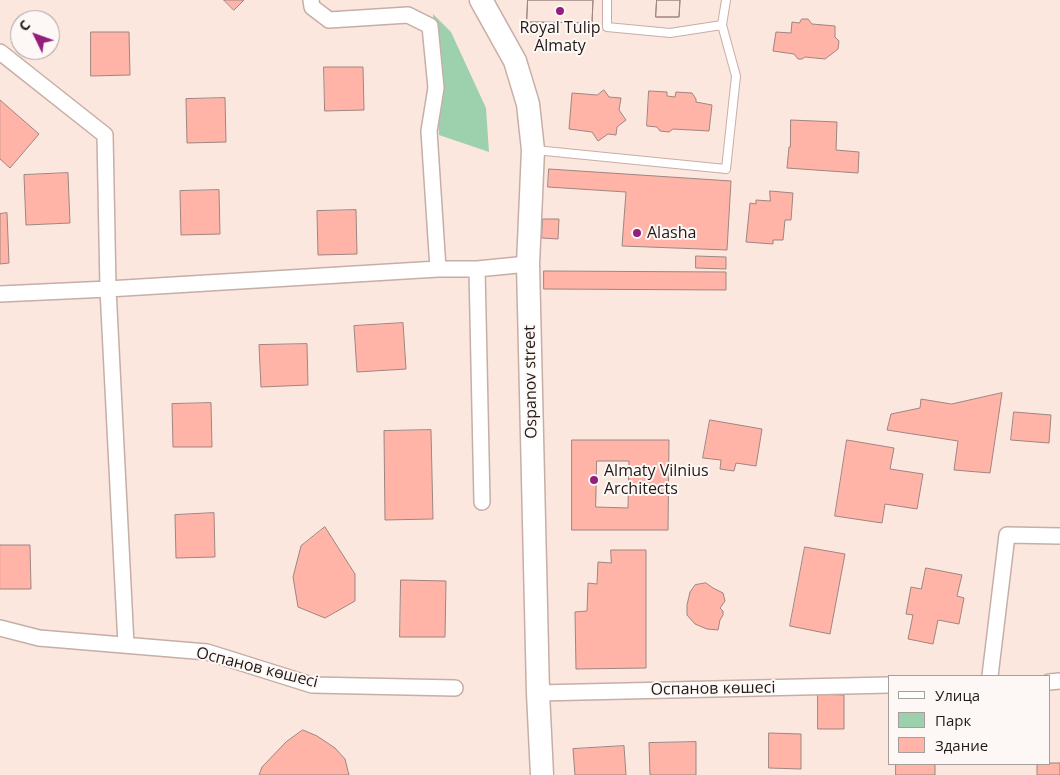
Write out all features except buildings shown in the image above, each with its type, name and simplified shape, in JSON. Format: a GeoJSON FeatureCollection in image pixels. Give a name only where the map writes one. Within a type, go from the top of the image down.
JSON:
{"type":"FeatureCollection","features":[{"type":"Feature","properties":{"kind":"street"},"geometry":{"type":"LineString","coordinates":[[311,0],[312,7],[329,20],[408,15],[430,26],[436,88],[429,132],[438,269]]}},
{"type":"Feature","properties":{"kind":"street","name":"Ospanov street"},"geometry":{"type":"LineString","coordinates":[[481,0],[515,61],[528,104],[534,150],[528,264],[538,693],[542,775]]}},
{"type":"Feature","properties":{"kind":"street"},"geometry":{"type":"LineString","coordinates":[[0,52],[105,135],[108,289],[126,645]]}},
{"type":"Feature","properties":{"kind":"street"},"geometry":{"type":"LineString","coordinates":[[0,294],[438,269],[477,269],[528,264]]}},
{"type":"Feature","properties":{"kind":"street"},"geometry":{"type":"LineString","coordinates":[[477,269],[482,502]]}},
{"type":"Feature","properties":{"kind":"street"},"geometry":{"type":"LineString","coordinates":[[990,675],[1007,535],[1060,536]]}},
{"type":"Feature","properties":{"kind":"street","name":"Оспанов көшесі"},"geometry":{"type":"LineString","coordinates":[[0,628],[39,638],[207,652],[312,685],[455,688]]}},
{"type":"Feature","properties":{"kind":"street","name":"Оспанов көшесі"},"geometry":{"type":"LineString","coordinates":[[538,693],[888,685]]}},
{"type":"Feature","properties":{"kind":"lane"},"geometry":{"type":"LineString","coordinates":[[608,0],[607,27],[670,33],[722,25]]}},
{"type":"Feature","properties":{"kind":"lane"},"geometry":{"type":"LineString","coordinates":[[534,150],[726,169],[736,76],[722,25],[726,0]]}},
{"type":"Feature","properties":{"kind":"green space"},"geometry":{"type":"Polygon","coordinates":[[[433,14],[451,32],[486,108],[489,152],[439,135],[433,14]]]}},
{"type":"Feature","properties":{"kind":"place","name":"Royal Tulip Almaty"},"geometry":{"type":"Point","coordinates":[560,11]}},
{"type":"Feature","properties":{"kind":"place","name":"Alasha"},"geometry":{"type":"Point","coordinates":[637,233]}},
{"type":"Feature","properties":{"kind":"place","name":"Almaty Vilnius Architects"},"geometry":{"type":"Point","coordinates":[594,480]}}]}
